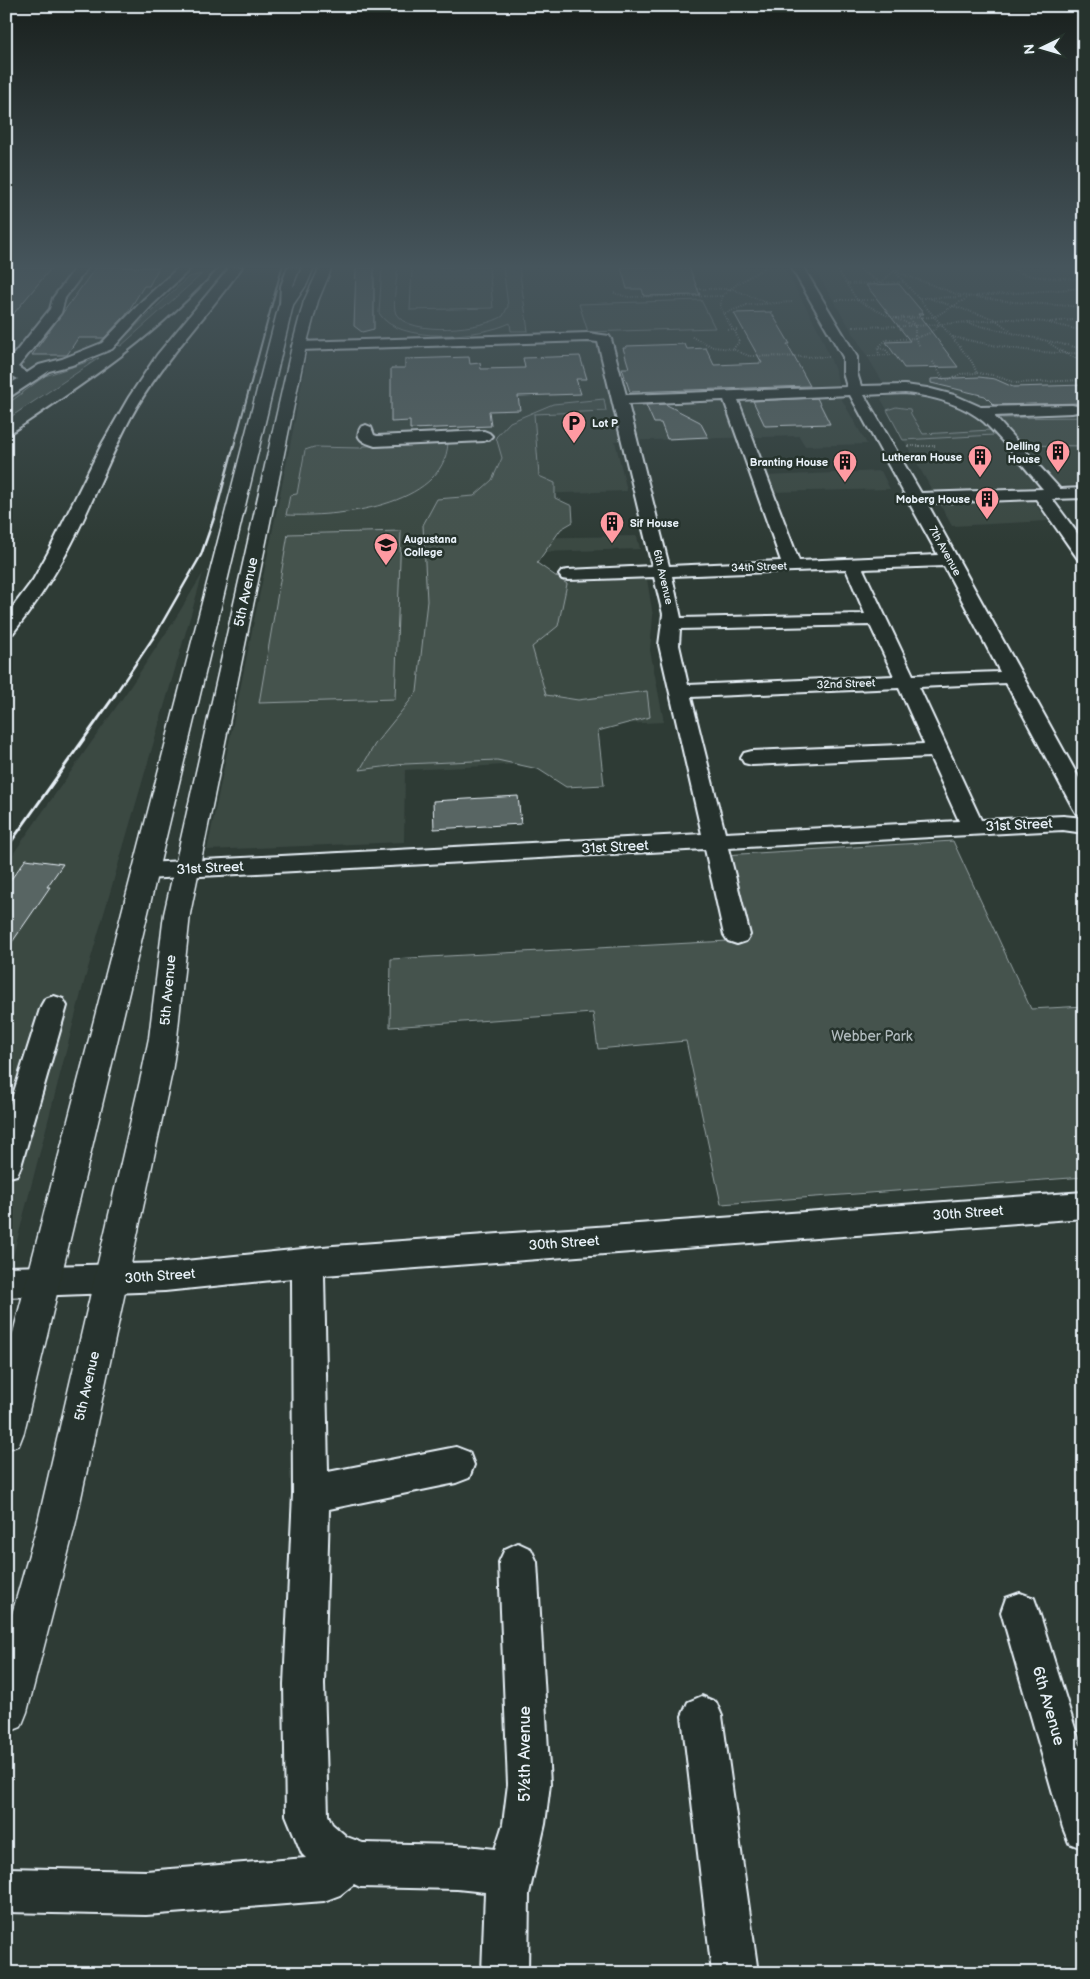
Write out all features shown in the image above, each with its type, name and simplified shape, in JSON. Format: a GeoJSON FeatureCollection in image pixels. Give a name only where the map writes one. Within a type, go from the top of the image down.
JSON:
{"type":"FeatureCollection","features":[{"type":"Feature","properties":{"kind":"main road"},"geometry":{"type":"LineString","coordinates":[[6,1432],[272,359]]}},
{"type":"Feature","properties":{"kind":"main road","name":"5th Avenue"},"geometry":{"type":"LineString","coordinates":[[6,1712],[56,1526],[157,1072],[163,1038],[172,944],[186,870],[296,359]]}},
{"type":"Feature","properties":{"kind":"street"},"geometry":{"type":"LineString","coordinates":[[17,359],[10,368],[27,379]]}},
{"type":"Feature","properties":{"kind":"street"},"geometry":{"type":"LineString","coordinates":[[6,393],[44,368],[74,359]]}},
{"type":"Feature","properties":{"kind":"street"},"geometry":{"type":"LineString","coordinates":[[6,629],[56,558],[110,444],[136,397],[163,359]]}},
{"type":"Feature","properties":{"kind":"street","name":"6th Avenue"},"geometry":{"type":"LineString","coordinates":[[609,359],[672,614],[669,645],[737,935]]}},
{"type":"Feature","properties":{"kind":"street","name":"7th Avenue"},"geometry":{"type":"LineString","coordinates":[[850,359],[850,373],[856,391],[1084,808]]}},
{"type":"Feature","properties":{"kind":"street"},"geometry":{"type":"LineString","coordinates":[[620,400],[914,389],[958,401],[990,420],[1048,494],[1084,555]]}},
{"type":"Feature","properties":{"kind":"street"},"geometry":{"type":"LineString","coordinates":[[729,395],[792,566]]}},
{"type":"Feature","properties":{"kind":"street"},"geometry":{"type":"LineString","coordinates":[[979,412],[1072,409]]}},
{"type":"Feature","properties":{"kind":"street"},"geometry":{"type":"LineString","coordinates":[[366,430],[366,437],[375,441],[484,436]]}},
{"type":"Feature","properties":{"kind":"street"},"geometry":{"type":"LineString","coordinates":[[916,498],[1084,492]]}},
{"type":"Feature","properties":{"kind":"street","name":"34th Street"},"geometry":{"type":"LineString","coordinates":[[568,575],[950,560]]}},
{"type":"Feature","properties":{"kind":"street"},"geometry":{"type":"LineString","coordinates":[[852,564],[973,827]]}},
{"type":"Feature","properties":{"kind":"street"},"geometry":{"type":"LineString","coordinates":[[671,624],[877,619]]}},
{"type":"Feature","properties":{"kind":"street","name":"32nd Street"},"geometry":{"type":"LineString","coordinates":[[679,691],[1014,677]]}},
{"type":"Feature","properties":{"kind":"street"},"geometry":{"type":"LineString","coordinates":[[752,758],[937,750]]}},
{"type":"Feature","properties":{"kind":"street","name":"31st Street"},"geometry":{"type":"LineString","coordinates":[[145,871],[973,827],[1063,823],[1084,826]]}},
{"type":"Feature","properties":{"kind":"street"},"geometry":{"type":"LineString","coordinates":[[6,1166],[54,1006]]}},
{"type":"Feature","properties":{"kind":"street","name":"30th Street"},"geometry":{"type":"LineString","coordinates":[[6,1282],[165,1277],[308,1263],[1084,1205]]}},
{"type":"Feature","properties":{"kind":"street"},"geometry":{"type":"LineString","coordinates":[[308,1263],[307,1313],[311,1494],[304,1684],[307,1814],[317,1840],[332,1852],[360,1865],[457,1867],[511,1872]]}},
{"type":"Feature","properties":{"kind":"street"},"geometry":{"type":"LineString","coordinates":[[311,1494],[456,1465]]}},
{"type":"Feature","properties":{"kind":"street","name":"5½th Avenue"},"geometry":{"type":"LineString","coordinates":[[505,1973],[507,1894],[524,1824],[529,1784],[518,1562]]}},
{"type":"Feature","properties":{"kind":"street","name":"6th Avenue"},"geometry":{"type":"LineString","coordinates":[[1020,1612],[1084,1828]]}},
{"type":"Feature","properties":{"kind":"street"},"geometry":{"type":"LineString","coordinates":[[702,1716],[734,1973]]}},
{"type":"Feature","properties":{"kind":"street"},"geometry":{"type":"LineString","coordinates":[[6,1890],[146,1893],[324,1879],[350,1860]]}},
{"type":"Feature","properties":{"kind":"path"},"geometry":{"type":"LineString","coordinates":[[968,359],[978,373],[998,377],[1012,383],[1084,380]]}},
{"type":"Feature","properties":{"kind":"path"},"geometry":{"type":"LineString","coordinates":[[933,362],[945,381]]}},
{"type":"Feature","properties":{"kind":"path"},"geometry":{"type":"LineString","coordinates":[[904,446],[936,446]]}},
{"type":"Feature","properties":{"kind":"shaded area"},"geometry":{"type":"Polygon","coordinates":[[[6,359],[87,359],[6,412],[6,359]]]}},
{"type":"Feature","properties":{"kind":"shaded area","name":"Augustana College"},"geometry":{"type":"Polygon","coordinates":[[[306,359],[830,359],[836,373],[841,398],[867,444],[805,446],[799,436],[615,441],[627,491],[504,495],[505,538],[637,536],[640,549],[506,553],[508,585],[647,579],[653,616],[650,650],[664,722],[563,727],[568,762],[405,770],[404,842],[207,850],[306,359]]]}},
{"type":"Feature","properties":{"kind":"shaded area"},"geometry":{"type":"Polygon","coordinates":[[[869,359],[1084,359],[1084,490],[1079,485],[1023,487],[1048,521],[952,526],[881,399],[890,394],[869,359]]]}},
{"type":"Feature","properties":{"kind":"shaded area"},"geometry":{"type":"Polygon","coordinates":[[[881,471],[890,489],[770,492],[765,476],[881,471]]]}},
{"type":"Feature","properties":{"kind":"shaded area"},"geometry":{"type":"Polygon","coordinates":[[[203,573],[84,982],[6,1283],[6,864],[124,696],[203,573]]]}},
{"type":"Feature","properties":{"kind":"green space"},"geometry":{"type":"Polygon","coordinates":[[[97,359],[6,420],[6,405],[45,376],[97,359]]]}},
{"type":"Feature","properties":{"kind":"green space"},"geometry":{"type":"Polygon","coordinates":[[[604,399],[606,411],[534,414],[539,476],[555,483],[555,498],[572,506],[573,522],[561,529],[537,563],[567,584],[558,626],[532,647],[546,695],[578,700],[647,691],[650,717],[598,731],[604,785],[566,787],[538,769],[497,760],[405,764],[360,770],[375,744],[417,692],[427,601],[423,525],[437,499],[474,496],[492,480],[502,458],[496,437],[510,422],[553,404],[604,399]]]}},
{"type":"Feature","properties":{"kind":"green space"},"geometry":{"type":"Polygon","coordinates":[[[896,407],[910,409],[923,434],[990,430],[994,435],[903,440],[887,410],[896,407]]]}},
{"type":"Feature","properties":{"kind":"green space"},"geometry":{"type":"Polygon","coordinates":[[[1084,417],[1084,446],[1019,445],[995,418],[1084,417]]]}},
{"type":"Feature","properties":{"kind":"green space"},"geometry":{"type":"Polygon","coordinates":[[[448,443],[442,465],[428,482],[408,495],[384,504],[358,510],[331,514],[286,515],[290,495],[297,494],[305,450],[314,447],[360,448],[364,446],[448,443]]]}},
{"type":"Feature","properties":{"kind":"green space"},"geometry":{"type":"Polygon","coordinates":[[[401,531],[395,699],[259,703],[288,534],[401,531]]]}},
{"type":"Feature","properties":{"kind":"green space","name":"Webber Park"},"geometry":{"type":"Polygon","coordinates":[[[953,841],[1031,1009],[1084,1006],[1084,1177],[721,1204],[686,1041],[598,1049],[593,1013],[390,1027],[391,959],[747,940],[724,855],[953,841]]]}},
{"type":"Feature","properties":{"kind":"building"},"geometry":{"type":"Polygon","coordinates":[[[405,359],[469,359],[470,364],[480,363],[481,369],[525,368],[523,359],[581,359],[587,379],[576,379],[581,394],[518,396],[520,410],[489,411],[491,426],[410,429],[410,421],[391,422],[391,368],[405,368],[405,359]]]}},
{"type":"Feature","properties":{"kind":"building"},"geometry":{"type":"Polygon","coordinates":[[[626,359],[711,359],[714,365],[762,363],[760,359],[795,359],[810,386],[630,392],[622,368],[629,368],[626,359]]]}},
{"type":"Feature","properties":{"kind":"building"},"geometry":{"type":"Polygon","coordinates":[[[898,359],[952,359],[958,367],[904,368],[898,359]]]}},
{"type":"Feature","properties":{"kind":"building"},"geometry":{"type":"Polygon","coordinates":[[[979,377],[995,379],[1013,387],[1084,385],[1084,403],[994,405],[985,396],[931,383],[931,379],[979,377]]]}},
{"type":"Feature","properties":{"kind":"building"},"geometry":{"type":"Polygon","coordinates":[[[817,398],[830,424],[765,426],[753,401],[817,398]]]}},
{"type":"Feature","properties":{"kind":"building"},"geometry":{"type":"Polygon","coordinates":[[[665,404],[700,422],[708,437],[667,439],[661,423],[654,423],[646,405],[665,404]]]}},
{"type":"Feature","properties":{"kind":"building"},"geometry":{"type":"Polygon","coordinates":[[[518,796],[521,824],[434,829],[433,801],[518,796]]]}},
{"type":"Feature","properties":{"kind":"building"},"geometry":{"type":"Polygon","coordinates":[[[26,859],[63,864],[47,887],[50,887],[6,951],[6,886],[26,859]]]}},
{"type":"Feature","properties":{"kind":"railway"},"geometry":{"type":"LineString","coordinates":[[6,437],[118,359]]}},
{"type":"Feature","properties":{"kind":"railway"},"geometry":{"type":"LineString","coordinates":[[232,453],[257,359]]}},
{"type":"Feature","properties":{"kind":"railway"},"geometry":{"type":"LineString","coordinates":[[114,696],[157,632],[201,555],[215,515],[232,452]]}},
{"type":"Feature","properties":{"kind":"railway"},"geometry":{"type":"LineString","coordinates":[[6,849],[115,695]]}},
{"type":"Feature","properties":{"kind":"place","name":"Lot P"},"geometry":{"type":"Point","coordinates":[574,444]}},
{"type":"Feature","properties":{"kind":"place","name":"Delling House"},"geometry":{"type":"Point","coordinates":[1058,473]}},
{"type":"Feature","properties":{"kind":"place","name":"Lutheran House"},"geometry":{"type":"Point","coordinates":[980,478]}},
{"type":"Feature","properties":{"kind":"place","name":"Branting House"},"geometry":{"type":"Point","coordinates":[845,483]}},
{"type":"Feature","properties":{"kind":"place","name":"Moberg House"},"geometry":{"type":"Point","coordinates":[987,520]}},
{"type":"Feature","properties":{"kind":"place","name":"Sif House"},"geometry":{"type":"Point","coordinates":[612,544]}},
{"type":"Feature","properties":{"kind":"place","name":"Augustana College"},"geometry":{"type":"Point","coordinates":[386,566]}}]}
